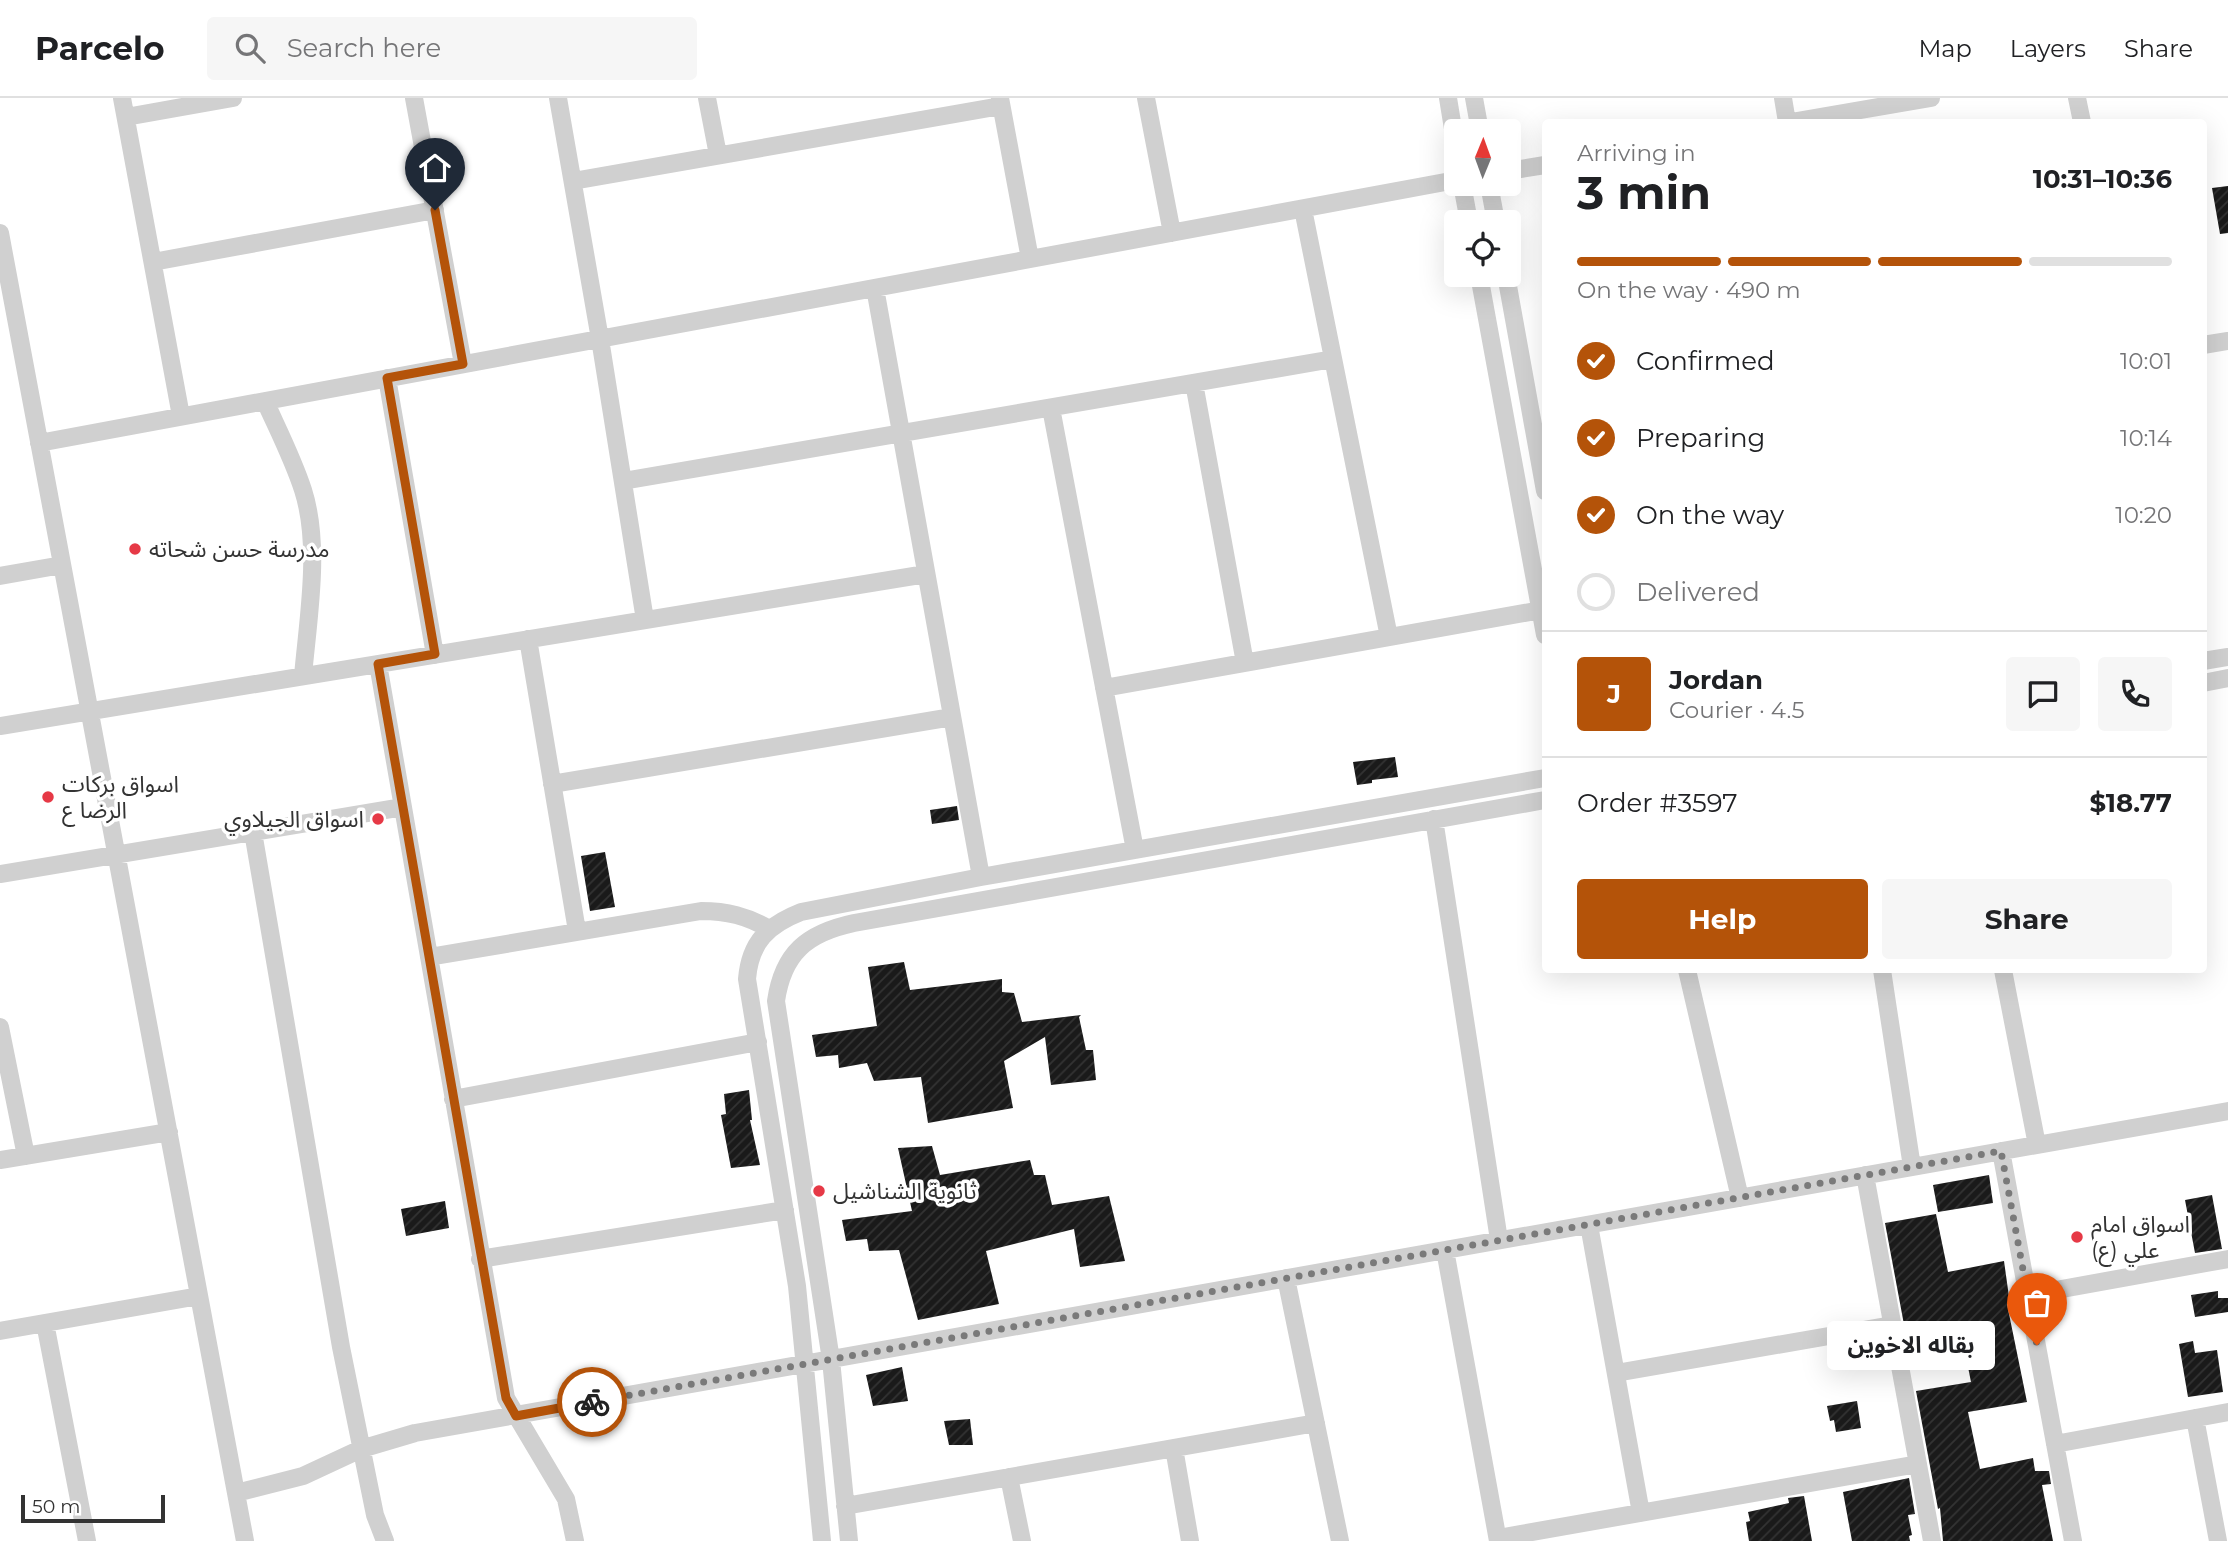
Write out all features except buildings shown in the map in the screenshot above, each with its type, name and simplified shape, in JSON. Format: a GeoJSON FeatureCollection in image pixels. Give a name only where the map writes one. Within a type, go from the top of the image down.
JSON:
{"type":"FeatureCollection","features":[{"type":"Feature","properties":{"kind":"street"},"geometry":{"type":"LineString","coordinates":[[122,98],[181,416]]}},
{"type":"Feature","properties":{"kind":"street"},"geometry":{"type":"LineString","coordinates":[[126,117],[233,98]]}},
{"type":"Feature","properties":{"kind":"street"},"geometry":{"type":"LineString","coordinates":[[414,98],[463,364]]}},
{"type":"Feature","properties":{"kind":"street"},"geometry":{"type":"LineString","coordinates":[[558,98],[645,620]]}},
{"type":"Feature","properties":{"kind":"street"},"geometry":{"type":"LineString","coordinates":[[707,98],[718,155]]}},
{"type":"Feature","properties":{"kind":"street"},"geometry":{"type":"LineString","coordinates":[[1146,98],[1172,233]]}},
{"type":"Feature","properties":{"kind":"street"},"geometry":{"type":"LineString","coordinates":[[1448,98],[1451,119]]}},
{"type":"Feature","properties":{"kind":"street"},"geometry":{"type":"LineString","coordinates":[[1474,98],[1478,119]]}},
{"type":"Feature","properties":{"kind":"street"},"geometry":{"type":"LineString","coordinates":[[1783,98],[1788,119]]}},
{"type":"Feature","properties":{"kind":"street"},"geometry":{"type":"LineString","coordinates":[[1807,119],[1930,98]]}},
{"type":"Feature","properties":{"kind":"street"},"geometry":{"type":"LineString","coordinates":[[2077,98],[2081,119]]}},
{"type":"Feature","properties":{"kind":"street"},"geometry":{"type":"LineString","coordinates":[[573,181],[1001,102],[1030,259]]}},
{"type":"Feature","properties":{"kind":"street"},"geometry":{"type":"LineString","coordinates":[[1521,169],[1542,165]]}},
{"type":"Feature","properties":{"kind":"street"},"geometry":{"type":"LineString","coordinates":[[39,443],[1444,182]]}},
{"type":"Feature","properties":{"kind":"street"},"geometry":{"type":"LineString","coordinates":[[1303,209],[1389,637]]}},
{"type":"Feature","properties":{"kind":"street"},"geometry":{"type":"LineString","coordinates":[[153,262],[435,210]]}},
{"type":"Feature","properties":{"kind":"street"},"geometry":{"type":"LineString","coordinates":[[0,233],[5,287],[39,443],[245,1541]]}},
{"type":"Feature","properties":{"kind":"street"},"geometry":{"type":"LineString","coordinates":[[1481,287],[1542,616]]}},
{"type":"Feature","properties":{"kind":"street"},"geometry":{"type":"LineString","coordinates":[[1508,287],[1542,474]]}},
{"type":"Feature","properties":{"kind":"street"},"geometry":{"type":"LineString","coordinates":[[875,288],[981,877]]}},
{"type":"Feature","properties":{"kind":"street"},"geometry":{"type":"LineString","coordinates":[[2207,344],[2228,341]]}},
{"type":"Feature","properties":{"kind":"street"},"geometry":{"type":"LineString","coordinates":[[623,481],[1333,359]]}},
{"type":"Feature","properties":{"kind":"street"},"geometry":{"type":"LineString","coordinates":[[387,378],[435,654]]}},
{"type":"Feature","properties":{"kind":"street"},"geometry":{"type":"LineString","coordinates":[[1194,383],[1245,663]]}},
{"type":"Feature","properties":{"kind":"street"},"geometry":{"type":"LineString","coordinates":[[265,401],[303,491],[312,537],[303,676]]}},
{"type":"Feature","properties":{"kind":"street"},"geometry":{"type":"LineString","coordinates":[[1051,408],[1135,850]]}},
{"type":"Feature","properties":{"kind":"street"},"geometry":{"type":"LineString","coordinates":[[0,576],[62,565]]}},
{"type":"Feature","properties":{"kind":"street"},"geometry":{"type":"LineString","coordinates":[[0,726],[926,574]]}},
{"type":"Feature","properties":{"kind":"street"},"geometry":{"type":"LineString","coordinates":[[1104,688],[1541,610]]}},
{"type":"Feature","properties":{"kind":"street"},"geometry":{"type":"LineString","coordinates":[[528,639],[577,932]]}},
{"type":"Feature","properties":{"kind":"street"},"geometry":{"type":"LineString","coordinates":[[2207,660],[2228,657]]}},
{"type":"Feature","properties":{"kind":"street"},"geometry":{"type":"LineString","coordinates":[[378,664],[506,1398],[566,1499],[575,1541]]}},
{"type":"Feature","properties":{"kind":"street"},"geometry":{"type":"LineString","coordinates":[[2207,681],[2228,678]]}},
{"type":"Feature","properties":{"kind":"street"},"geometry":{"type":"LineString","coordinates":[[552,784],[952,717]]}},
{"type":"Feature","properties":{"kind":"street"},"geometry":{"type":"LineString","coordinates":[[822,1541],[806,1364],[785,1210],[749,997],[748,961],[756,944],[769,929],[801,912],[981,877],[1542,779]]}},
{"type":"Feature","properties":{"kind":"street"},"geometry":{"type":"LineString","coordinates":[[849,1541],[831,1360],[776,1001],[783,972],[800,947],[816,935],[834,927],[854,923],[1542,801]]}},
{"type":"Feature","properties":{"kind":"street"},"geometry":{"type":"LineString","coordinates":[[0,874],[403,807]]}},
{"type":"Feature","properties":{"kind":"street"},"geometry":{"type":"LineString","coordinates":[[1434,819],[1499,1240]]}},
{"type":"Feature","properties":{"kind":"street"},"geometry":{"type":"LineString","coordinates":[[253,832],[341,1347],[375,1515],[385,1541]]}},
{"type":"Feature","properties":{"kind":"street"},"geometry":{"type":"LineString","coordinates":[[429,957],[684,913],[719,911],[754,920],[769,929]]}},
{"type":"Feature","properties":{"kind":"street"},"geometry":{"type":"LineString","coordinates":[[1688,973],[1740,1198]]}},
{"type":"Feature","properties":{"kind":"street"},"geometry":{"type":"LineString","coordinates":[[1882,973],[1912,1167]]}},
{"type":"Feature","properties":{"kind":"street"},"geometry":{"type":"LineString","coordinates":[[2004,973],[2037,1145]]}},
{"type":"Feature","properties":{"kind":"street"},"geometry":{"type":"LineString","coordinates":[[0,1027],[26,1156]]}},
{"type":"Feature","properties":{"kind":"street"},"geometry":{"type":"LineString","coordinates":[[453,1099],[758,1042]]}},
{"type":"Feature","properties":{"kind":"street"},"geometry":{"type":"LineString","coordinates":[[236,1493],[303,1476],[361,1449],[415,1433],[2228,1111]]}},
{"type":"Feature","properties":{"kind":"street"},"geometry":{"type":"LineString","coordinates":[[0,1160],[169,1132]]}},
{"type":"Feature","properties":{"kind":"street"},"geometry":{"type":"LineString","coordinates":[[2001,1151],[2073,1541]]}},
{"type":"Feature","properties":{"kind":"street"},"geometry":{"type":"LineString","coordinates":[[1865,1175],[1932,1541]]}},
{"type":"Feature","properties":{"kind":"street"},"geometry":{"type":"LineString","coordinates":[[481,1259],[785,1210]]}},
{"type":"Feature","properties":{"kind":"street"},"geometry":{"type":"LineString","coordinates":[[1589,1224],[1641,1513]]}},
{"type":"Feature","properties":{"kind":"street"},"geometry":{"type":"LineString","coordinates":[[1445,1250],[1498,1540],[1918,1464]]}},
{"type":"Feature","properties":{"kind":"street"},"geometry":{"type":"LineString","coordinates":[[2028,1295],[2228,1259]]}},
{"type":"Feature","properties":{"kind":"street"},"geometry":{"type":"LineString","coordinates":[[1286,1278],[1340,1541]]}},
{"type":"Feature","properties":{"kind":"street"},"geometry":{"type":"LineString","coordinates":[[0,1331],[200,1296]]}},
{"type":"Feature","properties":{"kind":"street"},"geometry":{"type":"LineString","coordinates":[[45,1323],[87,1541]]}},
{"type":"Feature","properties":{"kind":"street"},"geometry":{"type":"LineString","coordinates":[[1616,1373],[1892,1325]]}},
{"type":"Feature","properties":{"kind":"street"},"geometry":{"type":"LineString","coordinates":[[2055,1444],[2228,1412]]}},
{"type":"Feature","properties":{"kind":"street"},"geometry":{"type":"LineString","coordinates":[[2195,1419],[2218,1541]]}},
{"type":"Feature","properties":{"kind":"street"},"geometry":{"type":"LineString","coordinates":[[845,1506],[1316,1423]]}},
{"type":"Feature","properties":{"kind":"street"},"geometry":{"type":"LineString","coordinates":[[1174,1448],[1190,1541]]}},
{"type":"Feature","properties":{"kind":"street"},"geometry":{"type":"LineString","coordinates":[[1009,1477],[1022,1541]]}},
{"type":"Feature","properties":{"kind":"way so far"},"geometry":{"type":"LineString","coordinates":[[592,1402],[2001,1151],[2037,1345]]}},
{"type":"Feature","properties":{"kind":"place","name":"مدرسة حسن شحاته"},"geometry":{"type":"Point","coordinates":[135,549]}},
{"type":"Feature","properties":{"kind":"place","name":"اسواق بركات الرضا ع"},"geometry":{"type":"Point","coordinates":[48,797]}},
{"type":"Feature","properties":{"kind":"place","name":"اسواق الجيلاوي"},"geometry":{"type":"Point","coordinates":[378,819]}},
{"type":"Feature","properties":{"kind":"place","name":"ثانوية الشناشيل"},"geometry":{"type":"Point","coordinates":[819,1191]}},
{"type":"Feature","properties":{"kind":"place","name":"اسواق امام علي (ع)"},"geometry":{"type":"Point","coordinates":[2077,1237]}},
{"type":"Feature","properties":{"kind":"place","name":"بقاله الاخوين"},"geometry":{"type":"Point","coordinates":[2037,1345]}},
{"type":"Feature","properties":{"kind":"route"},"geometry":{"type":"LineString","coordinates":[[435,210],[463,364],[387,378],[435,654],[378,664],[506,1398],[516,1416],[592,1402]]}}]}
